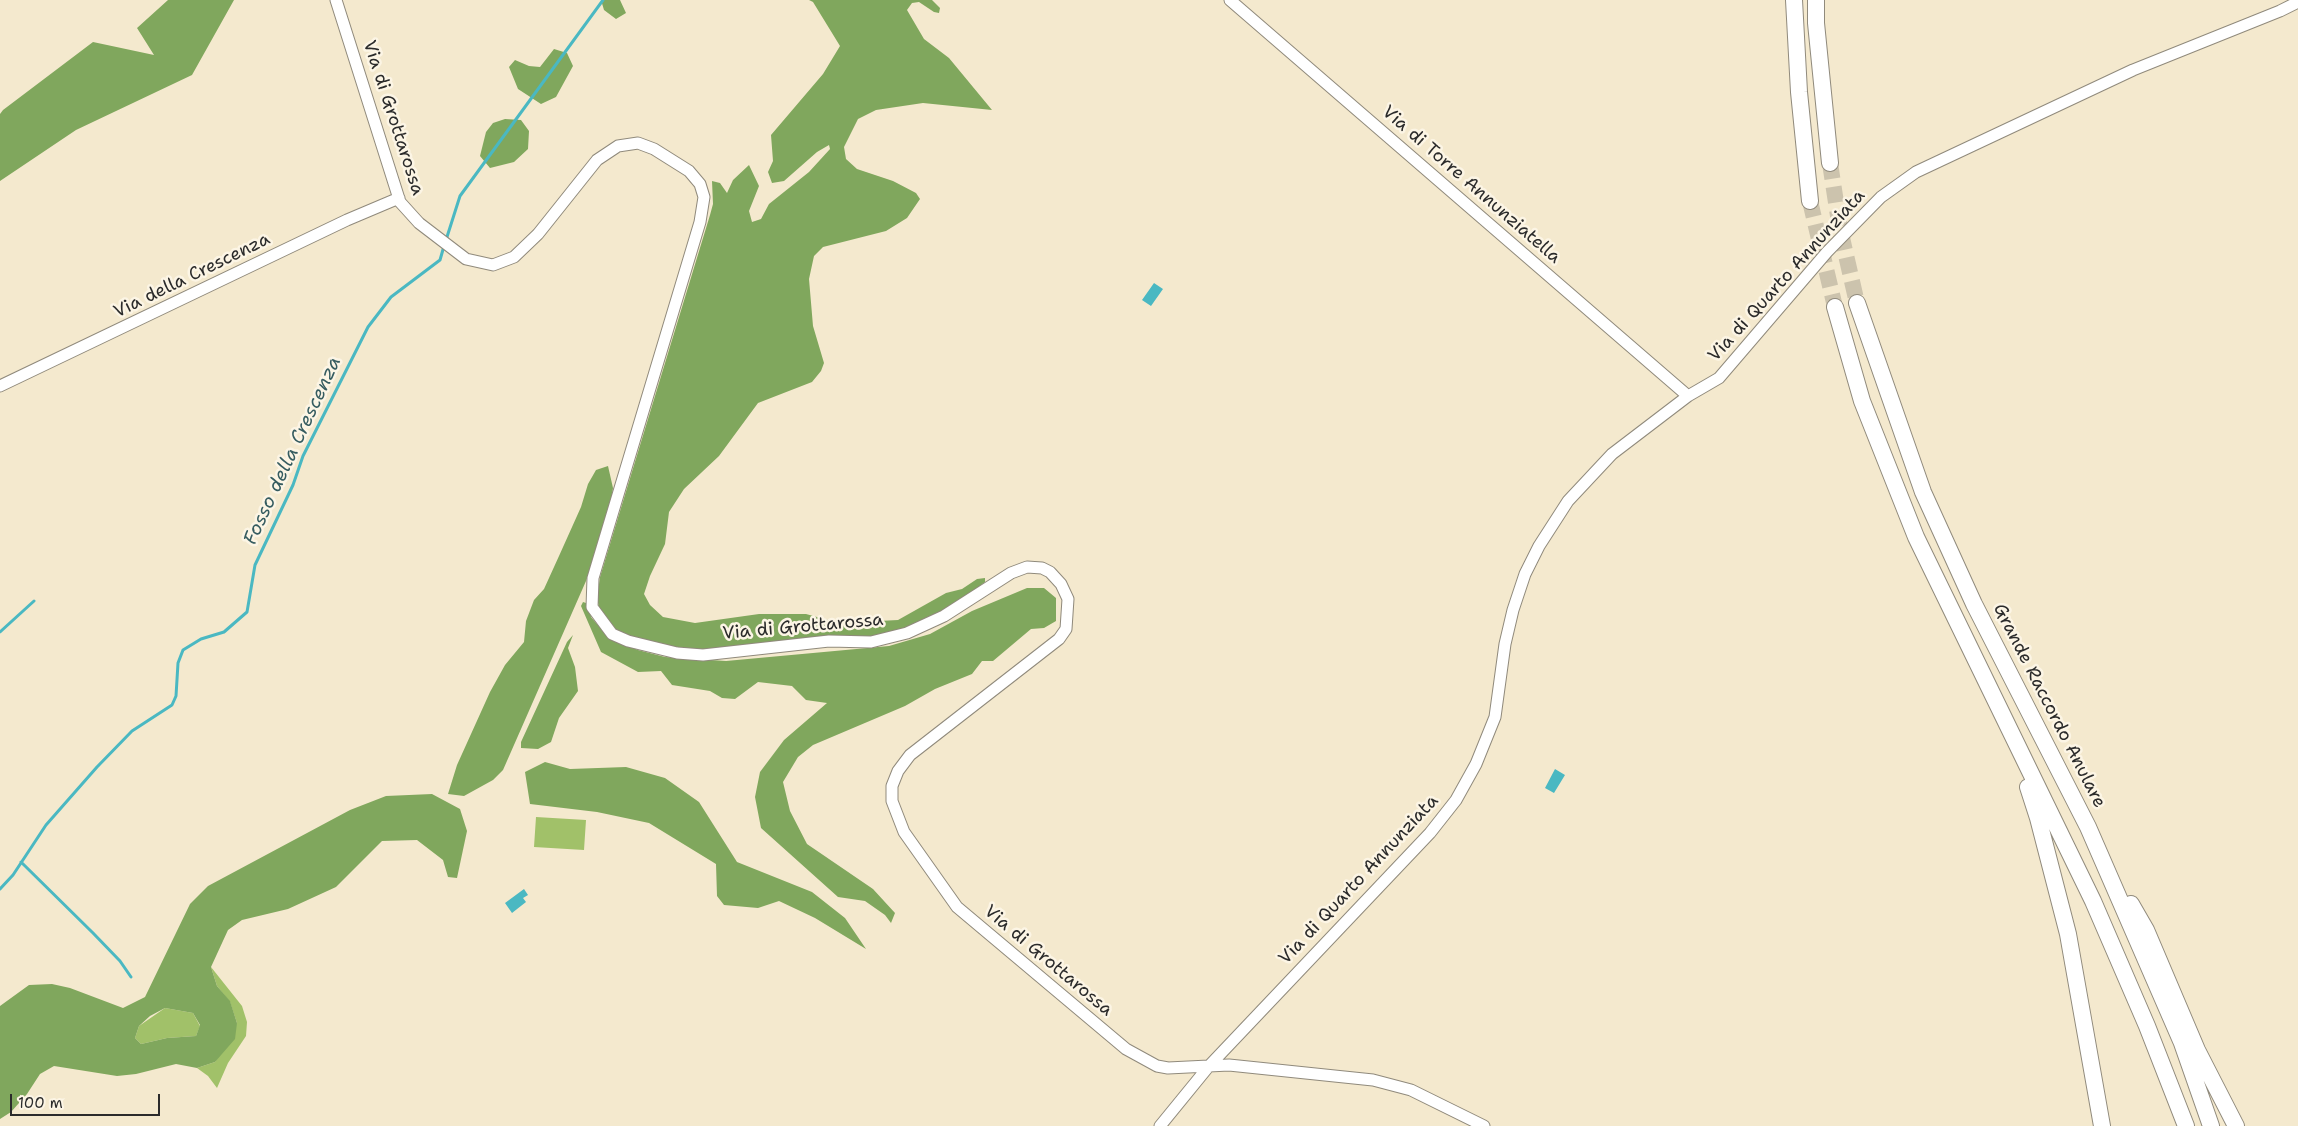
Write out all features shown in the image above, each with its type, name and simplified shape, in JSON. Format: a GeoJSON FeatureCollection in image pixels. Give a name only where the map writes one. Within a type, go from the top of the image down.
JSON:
{"type":"FeatureCollection","features":[{"type":"Feature","properties":{"kind":"highway"},"geometry":{"type":"LineString","coordinates":[[1794,0],[1810,201]]}},
{"type":"Feature","properties":{"kind":"highway"},"geometry":{"type":"LineString","coordinates":[[1816,0],[1816,23],[1830,162]]}},
{"type":"Feature","properties":{"kind":"highway","name":"Grande Raccordo Anulare"},"geometry":{"type":"LineString","coordinates":[[1856,303],[1923,492],[1974,604],[2088,827],[2182,1043],[2211,1126]]}},
{"type":"Feature","properties":{"kind":"highway"},"geometry":{"type":"LineString","coordinates":[[1835,307],[1862,402],[1916,537],[2094,902],[2147,1026],[2186,1126]]}},
{"type":"Feature","properties":{"kind":"highway"},"geometry":{"type":"LineString","coordinates":[[2003,717],[2038,818],[2068,934],[2102,1126]]}},
{"type":"Feature","properties":{"kind":"highway"},"geometry":{"type":"LineString","coordinates":[[2088,827],[2146,930],[2197,1050],[2236,1126]]}},
{"type":"Feature","properties":{"kind":"street","name":"Via di Grottarossa"},"geometry":{"type":"LineString","coordinates":[[336,0],[399,198],[406,210],[432,233],[456,252],[475,263],[498,265],[511,260],[538,234],[597,160],[618,146],[633,143],[647,146],[694,175],[703,192],[703,209],[593,578],[592,607],[597,617],[612,634],[628,641],[677,653],[703,654],[828,641],[871,642],[907,634],[944,616],[1011,573],[1027,567],[1042,568],[1050,572],[1062,584],[1068,599],[1066,629],[1049,648],[910,755],[898,771],[892,786],[892,801],[896,816],[904,832],[957,907],[1126,1050],[1157,1066],[1168,1068],[1238,1066],[1373,1080],[1411,1090],[1484,1126]]}},
{"type":"Feature","properties":{"kind":"street","name":"Via di Torre Annunziatella"},"geometry":{"type":"LineString","coordinates":[[1230,0],[1688,396]]}},
{"type":"Feature","properties":{"kind":"street","name":"Via di Quarto Annunziata"},"geometry":{"type":"LineString","coordinates":[[1160,1126],[1209,1066],[1430,833],[1456,800],[1476,764],[1495,717],[1513,610],[1525,574],[1539,546],[1568,501],[1612,454],[1688,396],[1719,378],[1827,252],[1881,197],[1916,172],[2133,70],[2298,2]]}},
{"type":"Feature","properties":{"kind":"street","name":"Via della Crescenza"},"geometry":{"type":"LineString","coordinates":[[0,386],[347,220],[399,198]]}},
{"type":"Feature","properties":{"kind":"green space"},"geometry":{"type":"Polygon","coordinates":[[[168,0],[234,0],[192,75],[76,130],[0,181],[0,114],[3,110],[93,42],[154,55],[137,28],[168,0]]]}},
{"type":"Feature","properties":{"kind":"green space"},"geometry":{"type":"Polygon","coordinates":[[[601,0],[620,0],[626,13],[616,19],[604,10],[601,0]]]}},
{"type":"Feature","properties":{"kind":"green space"},"geometry":{"type":"Polygon","coordinates":[[[809,0],[932,0],[940,8],[939,13],[934,12],[919,2],[912,3],[907,10],[924,39],[949,58],[992,110],[923,103],[876,110],[858,119],[844,147],[846,159],[857,169],[893,181],[916,193],[920,199],[907,218],[886,231],[823,247],[814,256],[809,279],[813,326],[824,363],[821,371],[812,382],[758,403],[719,456],[684,489],[669,512],[665,544],[644,594],[650,605],[663,617],[695,623],[759,614],[806,614],[839,623],[898,620],[946,593],[962,589],[977,579],[985,578],[985,582],[955,605],[912,629],[875,638],[731,652],[668,651],[628,638],[609,624],[600,612],[597,598],[600,577],[710,215],[713,204],[712,181],[720,183],[727,193],[733,180],[749,165],[759,186],[749,211],[752,222],[761,219],[769,204],[809,172],[830,149],[829,145],[817,152],[784,181],[772,183],[768,172],[773,161],[771,135],[823,74],[840,46],[813,2],[809,0]]]}},
{"type":"Feature","properties":{"kind":"green space"},"geometry":{"type":"Polygon","coordinates":[[[554,49],[567,53],[573,66],[556,97],[541,104],[518,89],[509,67],[515,60],[529,66],[540,67],[554,49]]]}},
{"type":"Feature","properties":{"kind":"green space"},"geometry":{"type":"Polygon","coordinates":[[[505,119],[521,120],[529,131],[528,149],[514,162],[490,168],[480,156],[486,132],[493,123],[505,119]]]}},
{"type":"Feature","properties":{"kind":"green space"},"geometry":{"type":"Polygon","coordinates":[[[608,466],[613,488],[610,513],[586,581],[503,770],[493,780],[464,796],[448,794],[457,765],[490,692],[505,665],[524,642],[526,621],[534,600],[544,589],[581,507],[588,484],[596,470],[608,466]]]}},
{"type":"Feature","properties":{"kind":"green space"},"geometry":{"type":"Polygon","coordinates":[[[1027,588],[1044,588],[1056,598],[1056,621],[1044,628],[1031,629],[993,661],[982,661],[972,674],[935,689],[905,706],[813,745],[798,757],[783,782],[790,811],[807,844],[873,889],[895,913],[891,923],[885,915],[865,901],[838,897],[761,828],[755,797],[760,772],[784,740],[827,703],[806,700],[792,686],[758,682],[735,699],[722,698],[710,691],[672,685],[661,671],[638,672],[601,652],[581,606],[583,602],[589,604],[591,617],[609,638],[638,650],[665,657],[726,661],[889,646],[930,634],[972,611],[1027,588]]]}},
{"type":"Feature","properties":{"kind":"green space"},"geometry":{"type":"Polygon","coordinates":[[[573,635],[568,648],[575,667],[578,691],[559,718],[551,742],[538,749],[521,748],[521,742],[567,642],[573,635]]]}},
{"type":"Feature","properties":{"kind":"green space"},"geometry":{"type":"Polygon","coordinates":[[[545,762],[570,769],[626,767],[665,778],[699,802],[737,862],[812,892],[845,918],[866,949],[815,918],[779,901],[758,908],[724,905],[717,896],[716,864],[649,823],[597,812],[530,804],[525,772],[545,762]]]}},
{"type":"Feature","properties":{"kind":"green space"},"geometry":{"type":"Polygon","coordinates":[[[432,794],[460,809],[467,831],[457,878],[448,877],[443,860],[417,840],[382,841],[336,887],[288,909],[242,920],[228,930],[211,967],[217,986],[230,1001],[237,1023],[235,1039],[215,1062],[197,1068],[176,1064],[136,1074],[117,1076],[54,1066],[40,1074],[27,1094],[11,1112],[0,1119],[0,1006],[29,985],[52,984],[70,988],[123,1008],[145,997],[190,904],[208,886],[350,810],[386,796],[432,794]],[[165,1008],[150,1016],[139,1026],[135,1038],[141,1044],[167,1038],[196,1036],[200,1025],[193,1013],[165,1008]]]}},
{"type":"Feature","properties":{"kind":"green space"},"geometry":{"type":"Polygon","coordinates":[[[536,817],[586,820],[584,850],[534,847],[536,817]]]}},
{"type":"Feature","properties":{"kind":"green space"},"geometry":{"type":"Polygon","coordinates":[[[211,967],[242,1006],[247,1022],[246,1036],[228,1063],[217,1088],[208,1076],[197,1068],[215,1062],[237,1023],[230,1002],[217,986],[211,967]]]}},
{"type":"Feature","properties":{"kind":"green space"},"geometry":{"type":"Polygon","coordinates":[[[165,1008],[193,1013],[200,1026],[196,1036],[167,1038],[141,1044],[135,1038],[139,1026],[165,1008]]]}},
{"type":"Feature","properties":{"kind":"water"},"geometry":{"type":"Polygon","coordinates":[[[1154,283],[1163,289],[1151,306],[1142,300],[1154,283]]]}},
{"type":"Feature","properties":{"kind":"water"},"geometry":{"type":"Polygon","coordinates":[[[1555,769],[1565,775],[1554,793],[1545,788],[1555,769]]]}},
{"type":"Feature","properties":{"kind":"water"},"geometry":{"type":"Polygon","coordinates":[[[524,889],[528,895],[523,898],[526,902],[512,913],[505,903],[524,889]]]}},
{"type":"Feature","properties":{"kind":"waterway","name":"Fosso della Crescenza"},"geometry":{"type":"LineString","coordinates":[[446,240],[460,196],[603,0]]}},
{"type":"Feature","properties":{"kind":"waterway","name":"Fosso della Crescenza"},"geometry":{"type":"LineString","coordinates":[[0,889],[13,875],[46,825],[97,767],[132,731],[172,705],[176,696],[178,663],[183,650],[201,639],[224,632],[247,612],[255,565],[293,485],[303,456],[368,327],[391,297],[440,260],[444,246]]}},
{"type":"Feature","properties":{"kind":"waterway"},"geometry":{"type":"LineString","coordinates":[[0,632],[34,601]]}},
{"type":"Feature","properties":{"kind":"waterway"},"geometry":{"type":"LineString","coordinates":[[21,862],[120,961],[131,977]]}},
{"type":"Feature","properties":{"kind":"tunnel"},"geometry":{"type":"LineString","coordinates":[[1830,163],[1840,229],[1857,303]]}},
{"type":"Feature","properties":{"kind":"tunnel"},"geometry":{"type":"LineString","coordinates":[[1810,201],[1835,307]]}}]}
